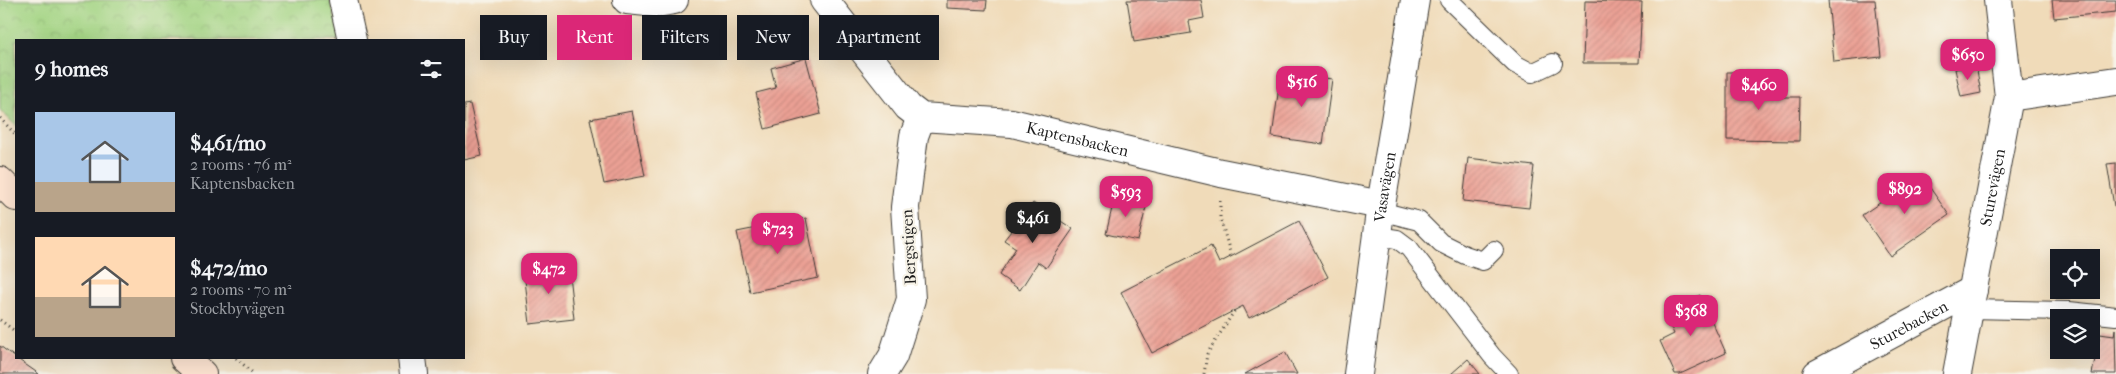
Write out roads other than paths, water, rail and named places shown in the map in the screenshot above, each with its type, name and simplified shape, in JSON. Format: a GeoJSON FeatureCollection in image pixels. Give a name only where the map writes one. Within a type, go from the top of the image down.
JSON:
{"type":"FeatureCollection","features":[{"type":"Feature","properties":{"kind":"street"},"geometry":{"type":"LineString","coordinates":[[343,0],[352,39]]}},
{"type":"Feature","properties":{"kind":"street"},"geometry":{"type":"LineString","coordinates":[[628,0],[657,3],[674,0]]}},
{"type":"Feature","properties":{"kind":"street"},"geometry":{"type":"LineString","coordinates":[[824,0],[908,107],[921,117]]}},
{"type":"Feature","properties":{"kind":"street","name":"Vasavägen"},"geometry":{"type":"LineString","coordinates":[[1358,374],[1380,217],[1415,0]]}},
{"type":"Feature","properties":{"kind":"street","name":"Sturevägen"},"geometry":{"type":"LineString","coordinates":[[1957,374],[2009,97],[1998,0]]}},
{"type":"Feature","properties":{"kind":"street"},"geometry":{"type":"LineString","coordinates":[[2009,97],[2116,82]]}},
{"type":"Feature","properties":{"kind":"street","name":"Kaptensbacken"},"geometry":{"type":"LineString","coordinates":[[921,117],[1012,124],[1221,173],[1380,217]]}},
{"type":"Feature","properties":{"kind":"street","name":"Bergstigen"},"geometry":{"type":"LineString","coordinates":[[882,374],[893,356],[911,299],[905,207],[914,136],[921,117]]}},
{"type":"Feature","properties":{"kind":"street"},"geometry":{"type":"LineString","coordinates":[[0,181],[15,196]]}},
{"type":"Feature","properties":{"kind":"street","name":"Sturebacken"},"geometry":{"type":"LineString","coordinates":[[1817,374],[1971,300]]}},
{"type":"Feature","properties":{"kind":"street"},"geometry":{"type":"LineString","coordinates":[[185,359],[202,374]]}},
{"type":"Feature","properties":{"kind":"street"},"geometry":{"type":"LineString","coordinates":[[412,359],[414,374]]}},
{"type":"Feature","properties":{"kind":"lane"},"geometry":{"type":"LineString","coordinates":[[1449,0],[1515,64],[1532,73],[1553,63]]}},
{"type":"Feature","properties":{"kind":"lane"},"geometry":{"type":"LineString","coordinates":[[1380,217],[1420,222],[1441,243],[1465,255],[1483,261],[1494,250]]}},
{"type":"Feature","properties":{"kind":"lane"},"geometry":{"type":"LineString","coordinates":[[1380,217],[1397,240],[1409,248],[1492,356],[1509,374]]}},
{"type":"Feature","properties":{"kind":"lane"},"geometry":{"type":"LineString","coordinates":[[1971,300],[2116,316]]}}]}
